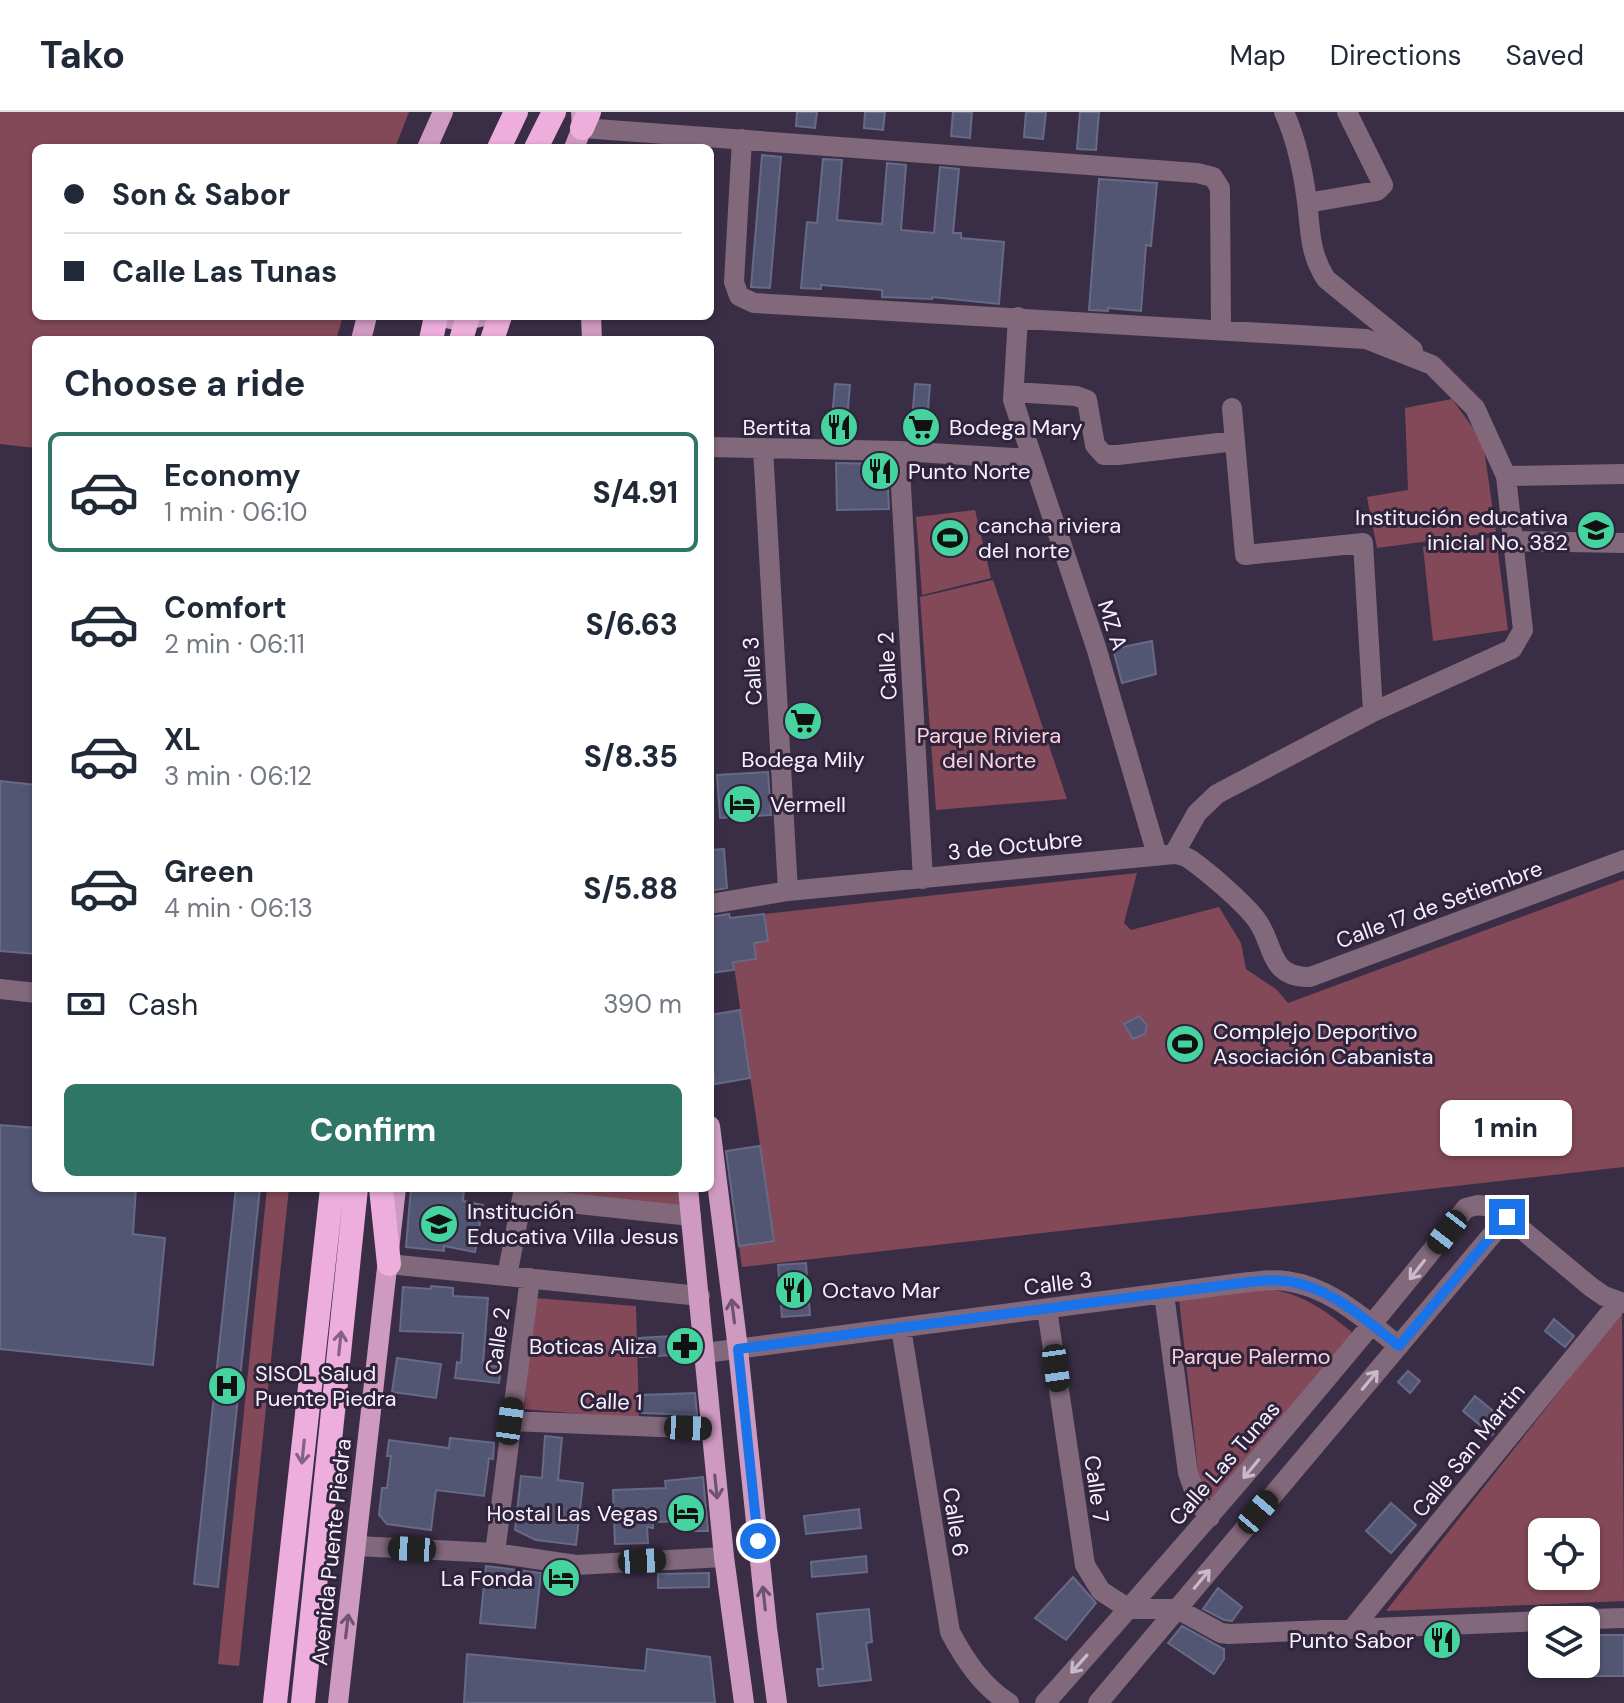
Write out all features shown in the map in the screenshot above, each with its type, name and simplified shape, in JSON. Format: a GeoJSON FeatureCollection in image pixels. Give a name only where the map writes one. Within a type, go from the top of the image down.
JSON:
{"type":"FeatureCollection","features":[{"type":"Feature","properties":{"kind":"highway"},"geometry":{"type":"LineString","coordinates":[[501,144],[516,112]]}},
{"type":"Feature","properties":{"kind":"highway"},"geometry":{"type":"LineString","coordinates":[[538,144],[554,112]]}},
{"type":"Feature","properties":{"kind":"highway"},"geometry":{"type":"LineString","coordinates":[[314,1192],[315,1347]]}},
{"type":"Feature","properties":{"kind":"highway"},"geometry":{"type":"LineString","coordinates":[[275,1703],[332,1192]]}},
{"type":"Feature","properties":{"kind":"highway"},"geometry":{"type":"LineString","coordinates":[[303,1703],[356,1192]]}},
{"type":"Feature","properties":{"kind":"highway"},"geometry":{"type":"LineString","coordinates":[[381,1192],[389,1264]]}},
{"type":"Feature","properties":{"kind":"main road"},"geometry":{"type":"LineString","coordinates":[[429,144],[443,112]]}},
{"type":"Feature","properties":{"kind":"main road"},"geometry":{"type":"LineString","coordinates":[[714,1158],[777,1703]]}},
{"type":"Feature","properties":{"kind":"main road","name":"Avenida Puente Piedra"},"geometry":{"type":"LineString","coordinates":[[338,1703],[396,1192]]}},
{"type":"Feature","properties":{"kind":"main road"},"geometry":{"type":"LineString","coordinates":[[688,1192],[710,1429],[744,1703]]}},
{"type":"Feature","properties":{"kind":"main road"},"geometry":{"type":"LineString","coordinates":[[734,1630],[767,1628]]}},
{"type":"Feature","properties":{"kind":"street"},"geometry":{"type":"LineString","coordinates":[[1165,854],[1197,813],[1217,794],[1373,712],[1512,649],[1523,630],[1506,476],[1475,408],[1432,365],[1326,279],[1310,245],[1307,203],[1296,139],[1284,112]]}},
{"type":"Feature","properties":{"kind":"street"},"geometry":{"type":"LineString","coordinates":[[1307,203],[1377,191],[1383,185],[1347,112]]}},
{"type":"Feature","properties":{"kind":"street"},"geometry":{"type":"LineString","coordinates":[[582,125],[1197,173],[1213,177],[1220,188],[1221,329]]}},
{"type":"Feature","properties":{"kind":"street"},"geometry":{"type":"LineString","coordinates":[[742,139],[734,282],[739,296],[754,303],[1366,339],[1432,365]]}},
{"type":"Feature","properties":{"kind":"street","name":"MZ A"},"geometry":{"type":"LineString","coordinates":[[1018,317],[1013,400],[1165,854]]}},
{"type":"Feature","properties":{"kind":"street"},"geometry":{"type":"LineString","coordinates":[[1014,392],[1076,396],[1087,400],[1095,445],[1104,455],[1235,441]]}},
{"type":"Feature","properties":{"kind":"street"},"geometry":{"type":"LineString","coordinates":[[1232,408],[1245,555],[1363,543],[1373,712]]}},
{"type":"Feature","properties":{"kind":"street"},"geometry":{"type":"LineString","coordinates":[[714,447],[899,451],[1031,459]]}},
{"type":"Feature","properties":{"kind":"street","name":"Calle 3"},"geometry":{"type":"LineString","coordinates":[[763,448],[788,891]]}},
{"type":"Feature","properties":{"kind":"street","name":"Calle 2"},"geometry":{"type":"LineString","coordinates":[[899,451],[923,879]]}},
{"type":"Feature","properties":{"kind":"street"},"geometry":{"type":"LineString","coordinates":[[1506,476],[1624,474]]}},
{"type":"Feature","properties":{"kind":"street"},"geometry":{"type":"LineString","coordinates":[[1513,541],[1624,543]]}},
{"type":"Feature","properties":{"kind":"street","name":"3 de Octubre"},"geometry":{"type":"LineString","coordinates":[[714,903],[788,891],[1165,854]]}},
{"type":"Feature","properties":{"kind":"street","name":"Calle 17 de Setiembre"},"geometry":{"type":"LineString","coordinates":[[1165,854],[1191,860],[1256,919],[1274,960],[1289,974],[1310,977],[1624,860]]}},
{"type":"Feature","properties":{"kind":"street"},"geometry":{"type":"LineString","coordinates":[[0,989],[32,993]]}},
{"type":"Feature","properties":{"kind":"street"},"geometry":{"type":"LineString","coordinates":[[507,1276],[523,1193],[691,1216]]}},
{"type":"Feature","properties":{"kind":"street","name":"Calle Las Tunas"},"geometry":{"type":"LineString","coordinates":[[1045,1703],[1373,1326],[1466,1208],[1478,1205],[1491,1207],[1591,1287],[1622,1303]]}},
{"type":"Feature","properties":{"kind":"street"},"geometry":{"type":"LineString","coordinates":[[1098,1703],[1507,1217]]}},
{"type":"Feature","properties":{"kind":"street"},"geometry":{"type":"LineString","coordinates":[[389,1264],[700,1296]]}},
{"type":"Feature","properties":{"kind":"street","name":"Calle 2"},"geometry":{"type":"LineString","coordinates":[[495,1553],[530,1278]]}},
{"type":"Feature","properties":{"kind":"street","name":"Calle 3"},"geometry":{"type":"LineString","coordinates":[[705,1353],[1249,1282],[1284,1281],[1316,1288],[1342,1302],[1399,1346]]}},
{"type":"Feature","properties":{"kind":"street"},"geometry":{"type":"LineString","coordinates":[[1164,1294],[1188,1473],[1199,1504],[1210,1517]]}},
{"type":"Feature","properties":{"kind":"street","name":"Calle San Martin"},"geometry":{"type":"LineString","coordinates":[[1353,1628],[1622,1303]]}},
{"type":"Feature","properties":{"kind":"street","name":"Calle 7"},"geometry":{"type":"LineString","coordinates":[[1047,1309],[1085,1565],[1101,1591],[1129,1609]]}},
{"type":"Feature","properties":{"kind":"street","name":"Calle 6"},"geometry":{"type":"LineString","coordinates":[[901,1328],[950,1632],[977,1675],[996,1695],[1009,1703]]}},
{"type":"Feature","properties":{"kind":"street","name":"Calle 1"},"geometry":{"type":"LineString","coordinates":[[510,1421],[710,1429]]}},
{"type":"Feature","properties":{"kind":"street"},"geometry":{"type":"LineString","coordinates":[[357,1546],[495,1553],[576,1565],[724,1557]]}},
{"type":"Feature","properties":{"kind":"street"},"geometry":{"type":"LineString","coordinates":[[1129,1609],[1177,1609],[1221,1633],[1229,1634],[1528,1622]]}},
{"type":"Feature","properties":{"kind":"street"},"geometry":{"type":"LineString","coordinates":[[1600,1619],[1624,1618]]}},
{"type":"Feature","properties":{"kind":"green space"},"geometry":{"type":"Polygon","coordinates":[[[0,112],[409,112],[397,144],[32,144],[32,320],[342,320],[337,336],[32,336],[32,448],[0,444],[0,112]]]}},
{"type":"Feature","properties":{"kind":"green space"},"geometry":{"type":"Polygon","coordinates":[[[1452,399],[1483,442],[1496,532],[1377,548],[1367,497],[1408,490],[1405,408],[1452,399]]]}},
{"type":"Feature","properties":{"kind":"green space","name":"cancha riviera del norte"},"geometry":{"type":"Polygon","coordinates":[[[975,510],[991,578],[922,595],[916,517],[975,510]]]}},
{"type":"Feature","properties":{"kind":"green space"},"geometry":{"type":"Polygon","coordinates":[[[1496,537],[1508,630],[1433,641],[1423,547],[1496,537]]]}},
{"type":"Feature","properties":{"kind":"green space","name":"Parque Riviera del Norte"},"geometry":{"type":"Polygon","coordinates":[[[993,580],[1067,799],[936,810],[920,597],[993,580]]]}},
{"type":"Feature","properties":{"kind":"green space","name":"Complejo Deportivo Asociación Cabanista"},"geometry":{"type":"Polygon","coordinates":[[[1137,873],[1124,923],[1131,930],[1219,907],[1241,943],[1246,969],[1277,990],[1288,1003],[1624,879],[1624,1167],[742,1267],[739,1246],[774,1241],[727,918],[1137,873]]]}},
{"type":"Feature","properties":{"kind":"green space"},"geometry":{"type":"Polygon","coordinates":[[[267,1192],[289,1192],[239,1666],[218,1664],[267,1192]]]}},
{"type":"Feature","properties":{"kind":"green space"},"geometry":{"type":"Polygon","coordinates":[[[542,1192],[697,1192],[700,1217],[542,1192]]]}},
{"type":"Feature","properties":{"kind":"green space","name":"Parque Palermo"},"geometry":{"type":"Polygon","coordinates":[[[1268,1289],[1293,1295],[1314,1305],[1354,1334],[1212,1501],[1200,1488],[1179,1299],[1268,1289]]]}},
{"type":"Feature","properties":{"kind":"green space"},"geometry":{"type":"Polygon","coordinates":[[[535,1298],[636,1306],[639,1419],[524,1409],[535,1298]]]}},
{"type":"Feature","properties":{"kind":"green space"},"geometry":{"type":"Polygon","coordinates":[[[1622,1312],[1624,1601],[1386,1611],[1622,1312]]]}},
{"type":"Feature","properties":{"kind":"building"},"geometry":{"type":"Polygon","coordinates":[[[797,112],[817,112],[815,128],[796,126],[797,112]]]}},
{"type":"Feature","properties":{"kind":"building"},"geometry":{"type":"Polygon","coordinates":[[[865,112],[885,112],[883,130],[864,128],[865,112]]]}},
{"type":"Feature","properties":{"kind":"building"},"geometry":{"type":"Polygon","coordinates":[[[953,112],[972,112],[970,138],[951,136],[953,112]]]}},
{"type":"Feature","properties":{"kind":"building"},"geometry":{"type":"Polygon","coordinates":[[[1026,112],[1046,112],[1043,139],[1024,137],[1026,112]]]}},
{"type":"Feature","properties":{"kind":"building"},"geometry":{"type":"Polygon","coordinates":[[[1080,112],[1099,112],[1096,150],[1077,149],[1080,112]]]}},
{"type":"Feature","properties":{"kind":"building"},"geometry":{"type":"Polygon","coordinates":[[[762,155],[781,157],[770,288],[751,287],[762,155]]]}},
{"type":"Feature","properties":{"kind":"building"},"geometry":{"type":"Polygon","coordinates":[[[823,159],[842,160],[837,220],[882,224],[887,163],[906,165],[901,230],[934,233],[940,167],[959,169],[953,233],[961,233],[961,238],[1004,242],[999,304],[932,297],[882,297],[882,290],[821,285],[821,289],[801,288],[807,222],[817,223],[823,159]]]}},
{"type":"Feature","properties":{"kind":"building"},"geometry":{"type":"Polygon","coordinates":[[[1099,179],[1157,183],[1151,246],[1146,245],[1141,311],[1089,310],[1099,179]]]}},
{"type":"Feature","properties":{"kind":"building"},"geometry":{"type":"Polygon","coordinates":[[[835,384],[850,385],[846,432],[831,430],[835,384]]]}},
{"type":"Feature","properties":{"kind":"building"},"geometry":{"type":"Polygon","coordinates":[[[915,384],[930,385],[926,434],[911,433],[915,384]]]}},
{"type":"Feature","properties":{"kind":"building"},"geometry":{"type":"Polygon","coordinates":[[[836,463],[881,464],[887,470],[889,509],[837,510],[836,463]]]}},
{"type":"Feature","properties":{"kind":"building"},"geometry":{"type":"Polygon","coordinates":[[[1152,641],[1156,674],[1122,683],[1113,649],[1152,641]]]}},
{"type":"Feature","properties":{"kind":"building"},"geometry":{"type":"Polygon","coordinates":[[[768,772],[771,815],[720,818],[717,775],[768,772]]]}},
{"type":"Feature","properties":{"kind":"building"},"geometry":{"type":"Polygon","coordinates":[[[0,781],[32,785],[32,954],[0,951],[0,781]]]}},
{"type":"Feature","properties":{"kind":"building"},"geometry":{"type":"Polygon","coordinates":[[[724,849],[727,888],[714,890],[714,850],[724,849]]]}},
{"type":"Feature","properties":{"kind":"building"},"geometry":{"type":"Polygon","coordinates":[[[764,914],[768,941],[754,943],[756,959],[733,962],[734,970],[714,972],[714,916],[764,914]]]}},
{"type":"Feature","properties":{"kind":"building"},"geometry":{"type":"Polygon","coordinates":[[[740,1010],[750,1078],[715,1084],[714,1014],[740,1010]]]}},
{"type":"Feature","properties":{"kind":"building"},"geometry":{"type":"Polygon","coordinates":[[[1139,1016],[1147,1025],[1145,1034],[1133,1039],[1124,1024],[1139,1016]]]}},
{"type":"Feature","properties":{"kind":"building"},"geometry":{"type":"Polygon","coordinates":[[[0,1125],[32,1128],[32,1192],[136,1192],[133,1234],[165,1238],[153,1365],[0,1349],[0,1125]]]}},
{"type":"Feature","properties":{"kind":"building"},"geometry":{"type":"Polygon","coordinates":[[[760,1146],[774,1241],[739,1246],[726,1151],[760,1146]]]}},
{"type":"Feature","properties":{"kind":"building","name":"SISOL Salud Puente Piedra"},"geometry":{"type":"Polygon","coordinates":[[[236,1192],[260,1192],[218,1587],[194,1584],[236,1192]]]}},
{"type":"Feature","properties":{"kind":"building"},"geometry":{"type":"Polygon","coordinates":[[[411,1192],[464,1192],[463,1201],[483,1205],[475,1252],[444,1246],[444,1251],[406,1247],[411,1192]]]}},
{"type":"Feature","properties":{"kind":"building","name":"Octavo Mar"},"geometry":{"type":"Polygon","coordinates":[[[806,1263],[810,1315],[782,1317],[778,1265],[806,1263]]]}},
{"type":"Feature","properties":{"kind":"building"},"geometry":{"type":"Polygon","coordinates":[[[431,1286],[453,1288],[453,1296],[488,1298],[483,1365],[501,1367],[499,1383],[455,1378],[457,1362],[461,1363],[463,1333],[400,1331],[403,1287],[431,1289],[431,1286]]]}},
{"type":"Feature","properties":{"kind":"building"},"geometry":{"type":"Polygon","coordinates":[[[1554,1319],[1574,1336],[1565,1347],[1545,1331],[1554,1319]]]}},
{"type":"Feature","properties":{"kind":"building"},"geometry":{"type":"Polygon","coordinates":[[[689,1335],[691,1354],[640,1357],[639,1338],[689,1335]]]}},
{"type":"Feature","properties":{"kind":"building"},"geometry":{"type":"Polygon","coordinates":[[[397,1358],[441,1364],[436,1398],[392,1392],[397,1358]]]}},
{"type":"Feature","properties":{"kind":"building"},"geometry":{"type":"Polygon","coordinates":[[[1408,1371],[1420,1381],[1410,1393],[1398,1382],[1408,1371]]]}},
{"type":"Feature","properties":{"kind":"building"},"geometry":{"type":"Polygon","coordinates":[[[695,1393],[697,1415],[642,1413],[641,1395],[695,1393]]]}},
{"type":"Feature","properties":{"kind":"building"},"geometry":{"type":"Polygon","coordinates":[[[1475,1396],[1504,1420],[1492,1435],[1463,1411],[1475,1396]]]}},
{"type":"Feature","properties":{"kind":"building"},"geometry":{"type":"Polygon","coordinates":[[[545,1436],[562,1438],[558,1480],[583,1483],[576,1545],[536,1540],[515,1530],[521,1476],[542,1478],[545,1436]]]}},
{"type":"Feature","properties":{"kind":"building"},"geometry":{"type":"Polygon","coordinates":[[[450,1438],[494,1443],[484,1496],[436,1490],[431,1530],[387,1524],[379,1515],[382,1488],[387,1488],[391,1456],[387,1456],[389,1440],[449,1448],[450,1438]]]}},
{"type":"Feature","properties":{"kind":"building"},"geometry":{"type":"Polygon","coordinates":[[[703,1477],[708,1531],[694,1531],[694,1521],[653,1522],[653,1528],[647,1527],[648,1543],[615,1544],[613,1490],[666,1488],[665,1481],[703,1477]]]}},
{"type":"Feature","properties":{"kind":"building"},"geometry":{"type":"Polygon","coordinates":[[[1391,1503],[1416,1525],[1391,1553],[1366,1531],[1391,1503]]]}},
{"type":"Feature","properties":{"kind":"building"},"geometry":{"type":"Polygon","coordinates":[[[859,1509],[861,1528],[806,1534],[804,1516],[859,1509]]]}},
{"type":"Feature","properties":{"kind":"building"},"geometry":{"type":"Polygon","coordinates":[[[866,1556],[867,1572],[812,1577],[811,1562],[866,1556]]]}},
{"type":"Feature","properties":{"kind":"building"},"geometry":{"type":"Polygon","coordinates":[[[486,1566],[541,1573],[535,1628],[480,1623],[486,1566]]]}},
{"type":"Feature","properties":{"kind":"building"},"geometry":{"type":"Polygon","coordinates":[[[709,1573],[709,1587],[658,1588],[658,1574],[709,1573]]]}},
{"type":"Feature","properties":{"kind":"building"},"geometry":{"type":"Polygon","coordinates":[[[1073,1577],[1096,1603],[1066,1640],[1035,1618],[1073,1577]]]}},
{"type":"Feature","properties":{"kind":"building"},"geometry":{"type":"Polygon","coordinates":[[[1218,1588],[1242,1607],[1232,1621],[1203,1609],[1218,1588]]]}},
{"type":"Feature","properties":{"kind":"building"},"geometry":{"type":"Polygon","coordinates":[[[869,1609],[872,1642],[866,1643],[871,1680],[819,1686],[817,1669],[823,1669],[817,1614],[869,1609]]]}},
{"type":"Feature","properties":{"kind":"building"},"geometry":{"type":"Polygon","coordinates":[[[1182,1626],[1224,1649],[1224,1659],[1214,1674],[1168,1643],[1182,1626]]]}},
{"type":"Feature","properties":{"kind":"building"},"geometry":{"type":"Polygon","coordinates":[[[1600,1635],[1624,1635],[1624,1676],[1600,1676],[1600,1635]]]}},
{"type":"Feature","properties":{"kind":"building"},"geometry":{"type":"Polygon","coordinates":[[[647,1649],[710,1657],[715,1703],[464,1703],[467,1654],[645,1671],[647,1649]]]}},
{"type":"Feature","properties":{"kind":"place","name":"Bertita"},"geometry":{"type":"Point","coordinates":[839,427]}},
{"type":"Feature","properties":{"kind":"place","name":"Bodega Mary"},"geometry":{"type":"Point","coordinates":[921,427]}},
{"type":"Feature","properties":{"kind":"place","name":"Punto Norte"},"geometry":{"type":"Point","coordinates":[880,471]}},
{"type":"Feature","properties":{"kind":"place","name":"Institución educativa inicial No. 382"},"geometry":{"type":"Point","coordinates":[1596,530]}},
{"type":"Feature","properties":{"kind":"place","name":"cancha riviera del norte"},"geometry":{"type":"Point","coordinates":[950,538]}},
{"type":"Feature","properties":{"kind":"place","name":"Bodega Mily"},"geometry":{"type":"Point","coordinates":[803,721]}},
{"type":"Feature","properties":{"kind":"place","name":"Vermell"},"geometry":{"type":"Point","coordinates":[742,804]}},
{"type":"Feature","properties":{"kind":"place","name":"Complejo Deportivo Asociación Cabanista"},"geometry":{"type":"Point","coordinates":[1185,1044]}},
{"type":"Feature","properties":{"kind":"place","name":"Institución Educativa Villa Jesus"},"geometry":{"type":"Point","coordinates":[439,1224]}},
{"type":"Feature","properties":{"kind":"place","name":"Octavo Mar"},"geometry":{"type":"Point","coordinates":[794,1290]}},
{"type":"Feature","properties":{"kind":"place","name":"Boticas Aliza"},"geometry":{"type":"Point","coordinates":[685,1346]}},
{"type":"Feature","properties":{"kind":"place","name":"SISOL Salud Puente Piedra"},"geometry":{"type":"Point","coordinates":[227,1386]}},
{"type":"Feature","properties":{"kind":"place","name":"Hostal Las Vegas"},"geometry":{"type":"Point","coordinates":[686,1513]}},
{"type":"Feature","properties":{"kind":"place","name":"La Fonda"},"geometry":{"type":"Point","coordinates":[561,1578]}},
{"type":"Feature","properties":{"kind":"place","name":"Punto Sabor"},"geometry":{"type":"Point","coordinates":[1442,1640]}},
{"type":"Feature","properties":{"kind":"route"},"geometry":{"type":"LineString","coordinates":[[758,1541],[738,1349],[1249,1282],[1284,1281],[1316,1288],[1342,1302],[1399,1346],[1507,1217]]}}]}
